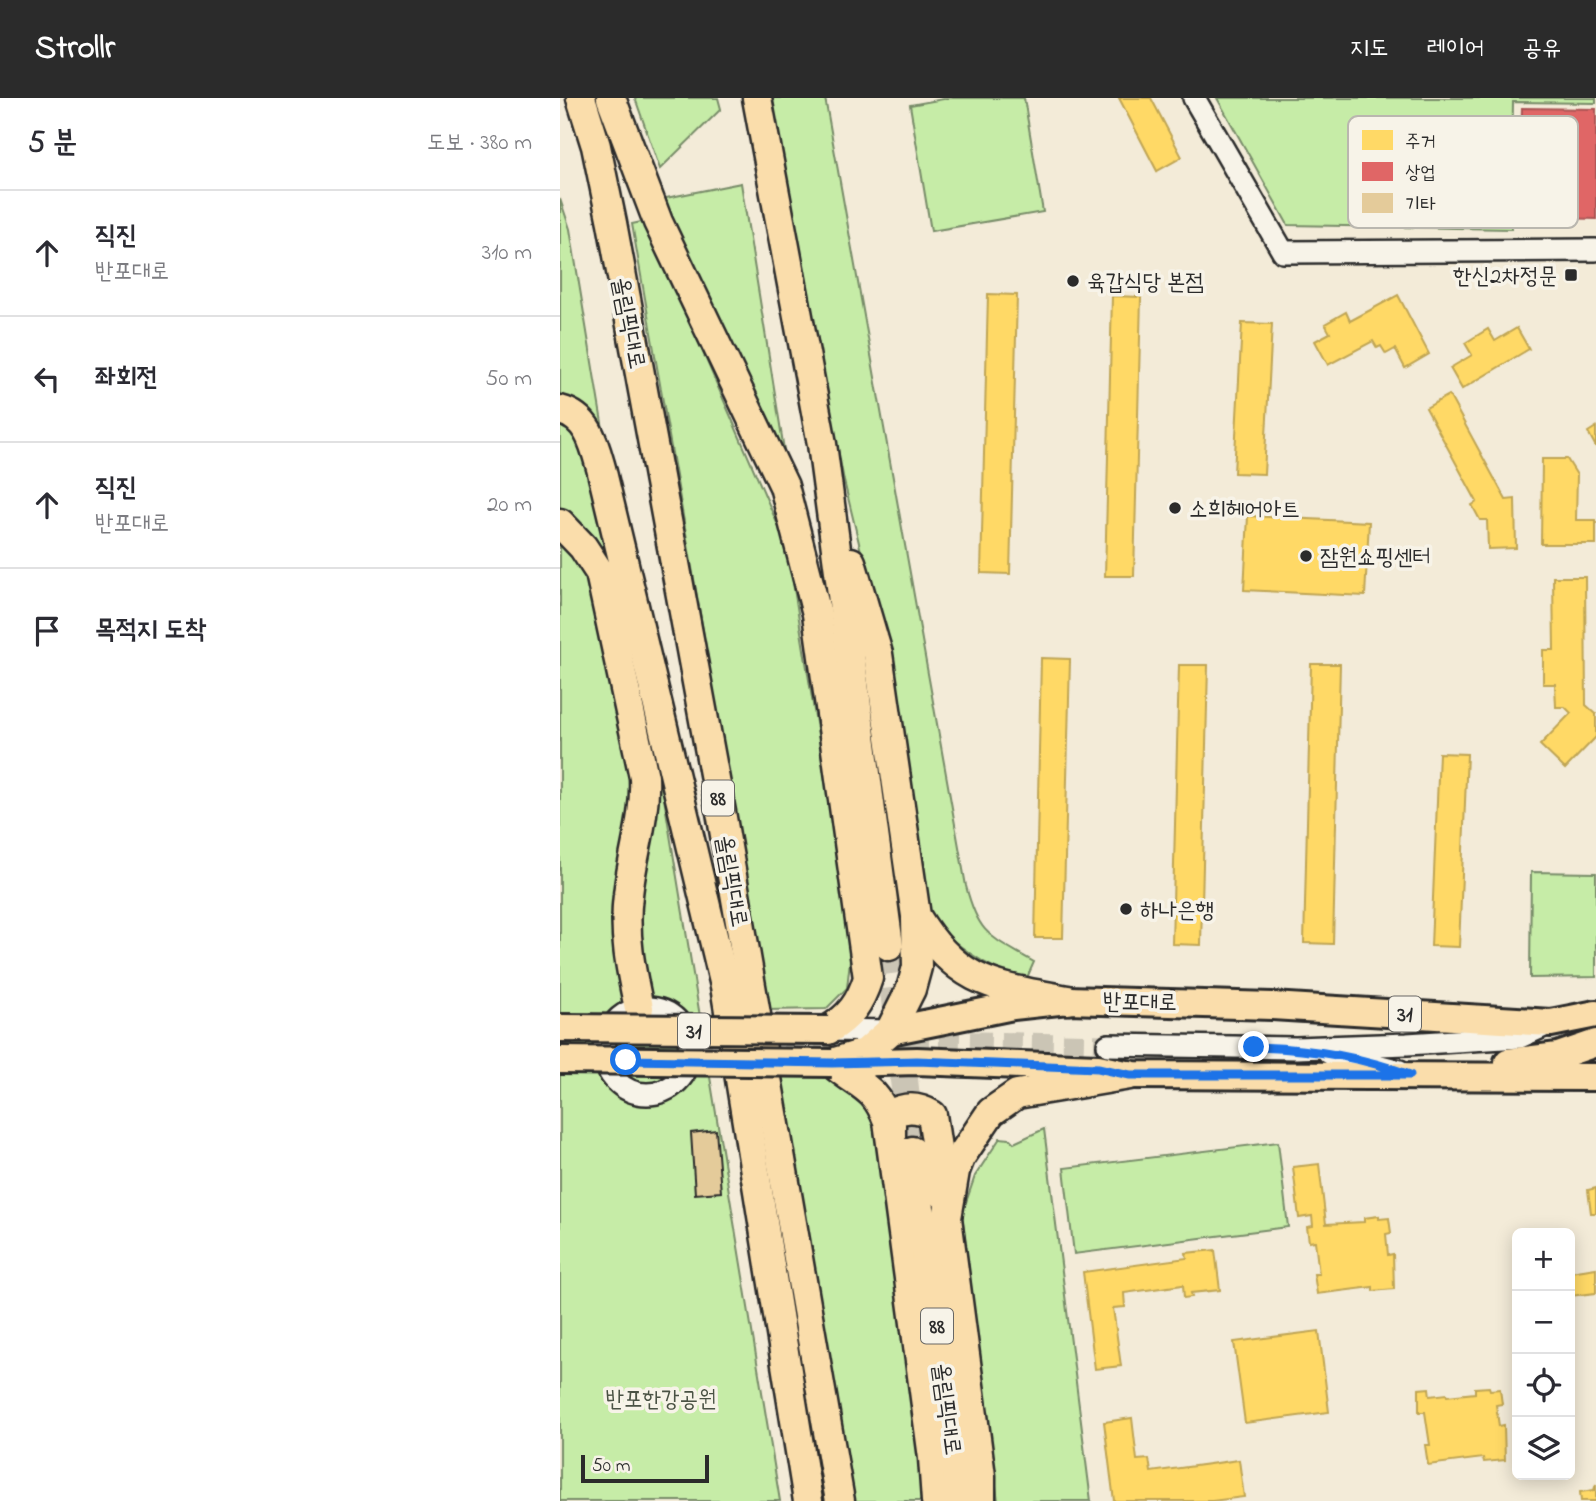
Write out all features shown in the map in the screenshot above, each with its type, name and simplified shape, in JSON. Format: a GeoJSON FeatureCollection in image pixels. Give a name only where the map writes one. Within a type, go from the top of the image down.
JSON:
{"type":"FeatureCollection","features":[{"type":"Feature","properties":{"kind":"highway","name":"올림픽대로"},"geometry":{"type":"LineString","coordinates":[[581,98],[596,146],[616,247],[721,812],[840,1501]]}},
{"type":"Feature","properties":{"kind":"highway"},"geometry":{"type":"LineString","coordinates":[[611,98],[658,222],[785,486],[817,614],[868,978],[855,1008],[843,1021],[828,1030]]}},
{"type":"Feature","properties":{"kind":"highway"},"geometry":{"type":"LineString","coordinates":[[757,98],[825,471],[889,946]]}},
{"type":"Feature","properties":{"kind":"highway"},"geometry":{"type":"LineString","coordinates":[[560,410],[584,424],[594,441],[725,986],[785,1184]]}},
{"type":"Feature","properties":{"kind":"highway"},"geometry":{"type":"LineString","coordinates":[[825,471],[878,654],[916,916],[918,951],[911,989],[890,1031],[865,1053],[832,1063],[848,1078],[873,1090],[901,1148]]}},
{"type":"Feature","properties":{"kind":"highway"},"geometry":{"type":"LineString","coordinates":[[560,523],[583,547],[600,573],[644,777],[645,807],[627,912],[628,955],[639,1008]]}},
{"type":"Feature","properties":{"kind":"highway"},"geometry":{"type":"LineString","coordinates":[[916,916],[934,944],[949,960],[970,974],[1010,991],[1068,999]]}},
{"type":"Feature","properties":{"kind":"highway"},"geometry":{"type":"LineString","coordinates":[[866,963],[880,978],[895,978],[907,971],[918,951]]}},
{"type":"Feature","properties":{"kind":"highway"},"geometry":{"type":"LineString","coordinates":[[725,986],[808,1501]]}},
{"type":"Feature","properties":{"kind":"highway"},"geometry":{"type":"LineString","coordinates":[[947,1218],[950,1189],[960,1158],[981,1126],[1002,1104],[1028,1089],[1130,1075]]}},
{"type":"Feature","properties":{"kind":"highway"},"geometry":{"type":"LineString","coordinates":[[936,1501],[901,1148],[891,1114],[912,1108],[932,1115],[981,1476],[981,1501]]}},
{"type":"Feature","properties":{"kind":"highway","name":"올림픽대로"},"geometry":{"type":"LineString","coordinates":[[901,1148],[961,1501]]}},
{"type":"Feature","properties":{"kind":"highway"},"geometry":{"type":"LineString","coordinates":[[807,1317],[820,1501]]}},
{"type":"Feature","properties":{"kind":"main road","name":"반포대로"},"geometry":{"type":"LineString","coordinates":[[890,1031],[1013,1006],[1068,999],[1265,1005],[1551,1023],[1596,1014]]}},
{"type":"Feature","properties":{"kind":"main road","name":"31"},"geometry":{"type":"LineString","coordinates":[[1551,1023],[1596,1042]]}},
{"type":"Feature","properties":{"kind":"main road","name":"반포대로"},"geometry":{"type":"LineString","coordinates":[[560,1028],[828,1030]]}},
{"type":"Feature","properties":{"kind":"main road","name":"31"},"geometry":{"type":"LineString","coordinates":[[1460,1076],[1486,1065],[1558,1056],[1596,1042]]}},
{"type":"Feature","properties":{"kind":"main road","name":"31"},"geometry":{"type":"LineString","coordinates":[[560,1060],[832,1063],[931,1061],[1098,1068],[1130,1075],[1596,1077]]}},
{"type":"Feature","properties":{"kind":"street"},"geometry":{"type":"LineString","coordinates":[[1194,98],[1283,252],[1596,250]]}},
{"type":"Feature","properties":{"kind":"street"},"geometry":{"type":"LineString","coordinates":[[639,1008],[664,1011],[674,1017],[688,1037],[689,1063],[684,1075],[663,1092],[646,1095],[629,1091],[615,1080],[604,1058],[605,1040],[610,1030],[627,1012],[639,1008]]}},
{"type":"Feature","properties":{"kind":"street"},"geometry":{"type":"LineString","coordinates":[[1296,1048],[1520,1037],[1551,1023]]}},
{"type":"Feature","properties":{"kind":"street","name":"반포대로"},"geometry":{"type":"LineString","coordinates":[[828,1030],[890,1031]]}},
{"type":"Feature","properties":{"kind":"street","name":"반포대로"},"geometry":{"type":"LineString","coordinates":[[1108,1045],[1296,1048]]}},
{"type":"Feature","properties":{"kind":"street"},"geometry":{"type":"LineString","coordinates":[[1296,1048],[1382,1065],[1410,1075]]}},
{"type":"Feature","properties":{"kind":"green space"},"geometry":{"type":"Polygon","coordinates":[[[635,98],[718,98],[721,109],[660,169],[635,98]]]}},
{"type":"Feature","properties":{"kind":"green space"},"geometry":{"type":"Polygon","coordinates":[[[770,98],[825,98],[966,886],[976,916],[989,934],[1034,962],[1026,980],[997,969],[970,954],[923,913],[874,605],[844,481],[770,98]]]}},
{"type":"Feature","properties":{"kind":"green space"},"geometry":{"type":"Polygon","coordinates":[[[949,98],[1024,98],[1043,212],[931,231],[910,105],[949,98]]]}},
{"type":"Feature","properties":{"kind":"green space"},"geometry":{"type":"Polygon","coordinates":[[[1217,98],[1596,98],[1596,103],[1513,102],[1513,116],[1348,116],[1348,226],[1288,225],[1217,98]]]}},
{"type":"Feature","properties":{"kind":"green space"},"geometry":{"type":"Polygon","coordinates":[[[741,183],[785,456],[656,200],[741,183]]]}},
{"type":"Feature","properties":{"kind":"green space","name":"반포한강공원"},"geometry":{"type":"Polygon","coordinates":[[[560,199],[570,229],[780,1501],[560,1501],[560,199]]]}},
{"type":"Feature","properties":{"kind":"green space"},"geometry":{"type":"Polygon","coordinates":[[[646,221],[787,546],[852,942],[847,988],[826,1009],[765,1010],[749,894],[632,224],[646,221]]]}},
{"type":"Feature","properties":{"kind":"green space"},"geometry":{"type":"Polygon","coordinates":[[[1531,872],[1596,873],[1596,977],[1530,978],[1531,872]]]}},
{"type":"Feature","properties":{"kind":"green space"},"geometry":{"type":"Polygon","coordinates":[[[778,1074],[823,1078],[846,1084],[862,1096],[873,1115],[927,1501],[855,1501],[778,1074]]]}},
{"type":"Feature","properties":{"kind":"green space"},"geometry":{"type":"Polygon","coordinates":[[[1044,1129],[1091,1501],[998,1501],[962,1214],[975,1176],[1000,1138],[1010,1139],[1014,1143],[1044,1129]]]}},
{"type":"Feature","properties":{"kind":"green space"},"geometry":{"type":"Polygon","coordinates":[[[1278,1142],[1288,1227],[1074,1254],[1064,1168],[1278,1142]]]}},
{"type":"Feature","properties":{"kind":"building: 주거"},"geometry":{"type":"Polygon","coordinates":[[[1119,98],[1151,98],[1182,157],[1157,171],[1119,98]]]}},
{"type":"Feature","properties":{"kind":"building: 주거"},"geometry":{"type":"Polygon","coordinates":[[[988,294],[1017,295],[1010,574],[981,573],[988,294]]]}},
{"type":"Feature","properties":{"kind":"building: 주거"},"geometry":{"type":"Polygon","coordinates":[[[1398,295],[1429,354],[1405,368],[1395,349],[1386,354],[1381,346],[1377,348],[1373,341],[1328,365],[1315,341],[1330,333],[1325,324],[1346,312],[1350,321],[1398,295]]]}},
{"type":"Feature","properties":{"kind":"building: 주거"},"geometry":{"type":"Polygon","coordinates":[[[1112,296],[1141,297],[1134,576],[1105,576],[1112,296]]]}},
{"type":"Feature","properties":{"kind":"building: 주거"},"geometry":{"type":"Polygon","coordinates":[[[1242,323],[1272,324],[1264,474],[1234,473],[1242,323]]]}},
{"type":"Feature","properties":{"kind":"building: 주거"},"geometry":{"type":"Polygon","coordinates":[[[1517,328],[1529,349],[1462,389],[1450,368],[1472,355],[1465,343],[1488,329],[1495,341],[1517,328]]]}},
{"type":"Feature","properties":{"kind":"building: 주거"},"geometry":{"type":"Polygon","coordinates":[[[1449,395],[1506,500],[1515,499],[1516,548],[1488,549],[1487,520],[1480,520],[1472,505],[1477,502],[1426,408],[1449,395]]]}},
{"type":"Feature","properties":{"kind":"building: 주거"},"geometry":{"type":"Polygon","coordinates":[[[1596,427],[1596,447],[1588,432],[1596,427]]]}},
{"type":"Feature","properties":{"kind":"building: 주거"},"geometry":{"type":"Polygon","coordinates":[[[1542,459],[1567,459],[1577,475],[1576,520],[1596,520],[1596,544],[1541,544],[1542,459]]]}},
{"type":"Feature","properties":{"kind":"building: 주거","name":"잠원쇼핑센터"},"geometry":{"type":"Polygon","coordinates":[[[1248,516],[1369,522],[1365,596],[1244,590],[1248,516]]]}},
{"type":"Feature","properties":{"kind":"building: 주거"},"geometry":{"type":"Polygon","coordinates":[[[1553,577],[1585,577],[1586,705],[1596,714],[1596,737],[1565,769],[1540,745],[1571,713],[1565,707],[1556,707],[1555,684],[1543,684],[1543,650],[1554,650],[1553,577]]]}},
{"type":"Feature","properties":{"kind":"building: 주거"},"geometry":{"type":"Polygon","coordinates":[[[1041,658],[1070,659],[1063,938],[1035,938],[1041,658]]]}},
{"type":"Feature","properties":{"kind":"building: 주거"},"geometry":{"type":"Polygon","coordinates":[[[1311,664],[1340,664],[1333,944],[1304,943],[1311,664]]]}},
{"type":"Feature","properties":{"kind":"building: 주거"},"geometry":{"type":"Polygon","coordinates":[[[1179,665],[1208,665],[1201,945],[1172,944],[1179,665]]]}},
{"type":"Feature","properties":{"kind":"building: 주거"},"geometry":{"type":"Polygon","coordinates":[[[1439,753],[1467,754],[1459,947],[1431,946],[1439,753]]]}},
{"type":"Feature","properties":{"kind":"building: 주거"},"geometry":{"type":"Polygon","coordinates":[[[1319,1164],[1326,1224],[1364,1222],[1364,1218],[1379,1216],[1379,1219],[1389,1218],[1391,1233],[1386,1234],[1388,1255],[1393,1254],[1394,1289],[1373,1291],[1373,1287],[1317,1294],[1314,1274],[1319,1274],[1315,1241],[1309,1242],[1307,1227],[1313,1226],[1312,1216],[1299,1218],[1293,1167],[1319,1164]]]}},
{"type":"Feature","properties":{"kind":"building: 주거"},"geometry":{"type":"Polygon","coordinates":[[[1596,1188],[1596,1213],[1591,1213],[1588,1190],[1596,1188]]]}},
{"type":"Feature","properties":{"kind":"building: 주거"},"geometry":{"type":"Polygon","coordinates":[[[1215,1250],[1220,1290],[1191,1293],[1192,1297],[1184,1298],[1183,1285],[1124,1293],[1125,1307],[1113,1308],[1121,1366],[1095,1369],[1083,1272],[1187,1258],[1186,1253],[1215,1250]]]}},
{"type":"Feature","properties":{"kind":"building: 주거"},"geometry":{"type":"Polygon","coordinates":[[[1596,1268],[1596,1293],[1575,1295],[1575,1271],[1596,1268]]]}},
{"type":"Feature","properties":{"kind":"building: 주거"},"geometry":{"type":"Polygon","coordinates":[[[1319,1331],[1329,1412],[1245,1423],[1234,1342],[1319,1331]]]}},
{"type":"Feature","properties":{"kind":"building: 주거"},"geometry":{"type":"Polygon","coordinates":[[[1489,1387],[1490,1390],[1500,1389],[1502,1404],[1496,1405],[1499,1426],[1504,1425],[1505,1460],[1484,1462],[1483,1458],[1428,1465],[1425,1445],[1430,1445],[1425,1412],[1419,1412],[1419,1389],[1429,1388],[1430,1396],[1447,1396],[1475,1393],[1475,1388],[1489,1387]]]}},
{"type":"Feature","properties":{"kind":"building: 주거"},"geometry":{"type":"Polygon","coordinates":[[[1132,1418],[1137,1460],[1149,1459],[1151,1472],[1239,1460],[1244,1497],[1212,1501],[1114,1501],[1104,1422],[1132,1418]]]}},
{"type":"Feature","properties":{"kind":"building: 주거"},"geometry":{"type":"Polygon","coordinates":[[[1596,1484],[1596,1501],[1581,1501],[1580,1492],[1594,1490],[1596,1484]]]}},
{"type":"Feature","properties":{"kind":"building: 상업"},"geometry":{"type":"Polygon","coordinates":[[[1522,108],[1596,109],[1596,219],[1578,219],[1578,116],[1522,116],[1522,108]]]}},
{"type":"Feature","properties":{"kind":"building: 기타"},"geometry":{"type":"Polygon","coordinates":[[[716,1130],[721,1192],[695,1194],[691,1133],[716,1130]]]}},
{"type":"Feature","properties":{"kind":"tunnel"},"geometry":{"type":"LineString","coordinates":[[889,946],[912,1151]]}},
{"type":"Feature","properties":{"kind":"tunnel"},"geometry":{"type":"LineString","coordinates":[[691,1049],[940,1041],[1108,1045]]}},
{"type":"Feature","properties":{"kind":"place","name":"한신2차정문"},"geometry":{"type":"Point","coordinates":[1571,275]}},
{"type":"Feature","properties":{"kind":"place","name":"육갑식당 본점"},"geometry":{"type":"Point","coordinates":[1073,281]}},
{"type":"Feature","properties":{"kind":"place","name":"소희헤어아트"},"geometry":{"type":"Point","coordinates":[1175,508]}},
{"type":"Feature","properties":{"kind":"place","name":"잠원쇼핑센터"},"geometry":{"type":"Point","coordinates":[1306,556]}},
{"type":"Feature","properties":{"kind":"place","name":"하나은행"},"geometry":{"type":"Point","coordinates":[1126,909]}},
{"type":"Feature","properties":{"kind":"route"},"geometry":{"type":"LineString","coordinates":[[626,1060],[832,1063],[917,1061],[1098,1068],[1130,1075],[1410,1075],[1343,1056],[1296,1048],[1254,1047]]}}]}
